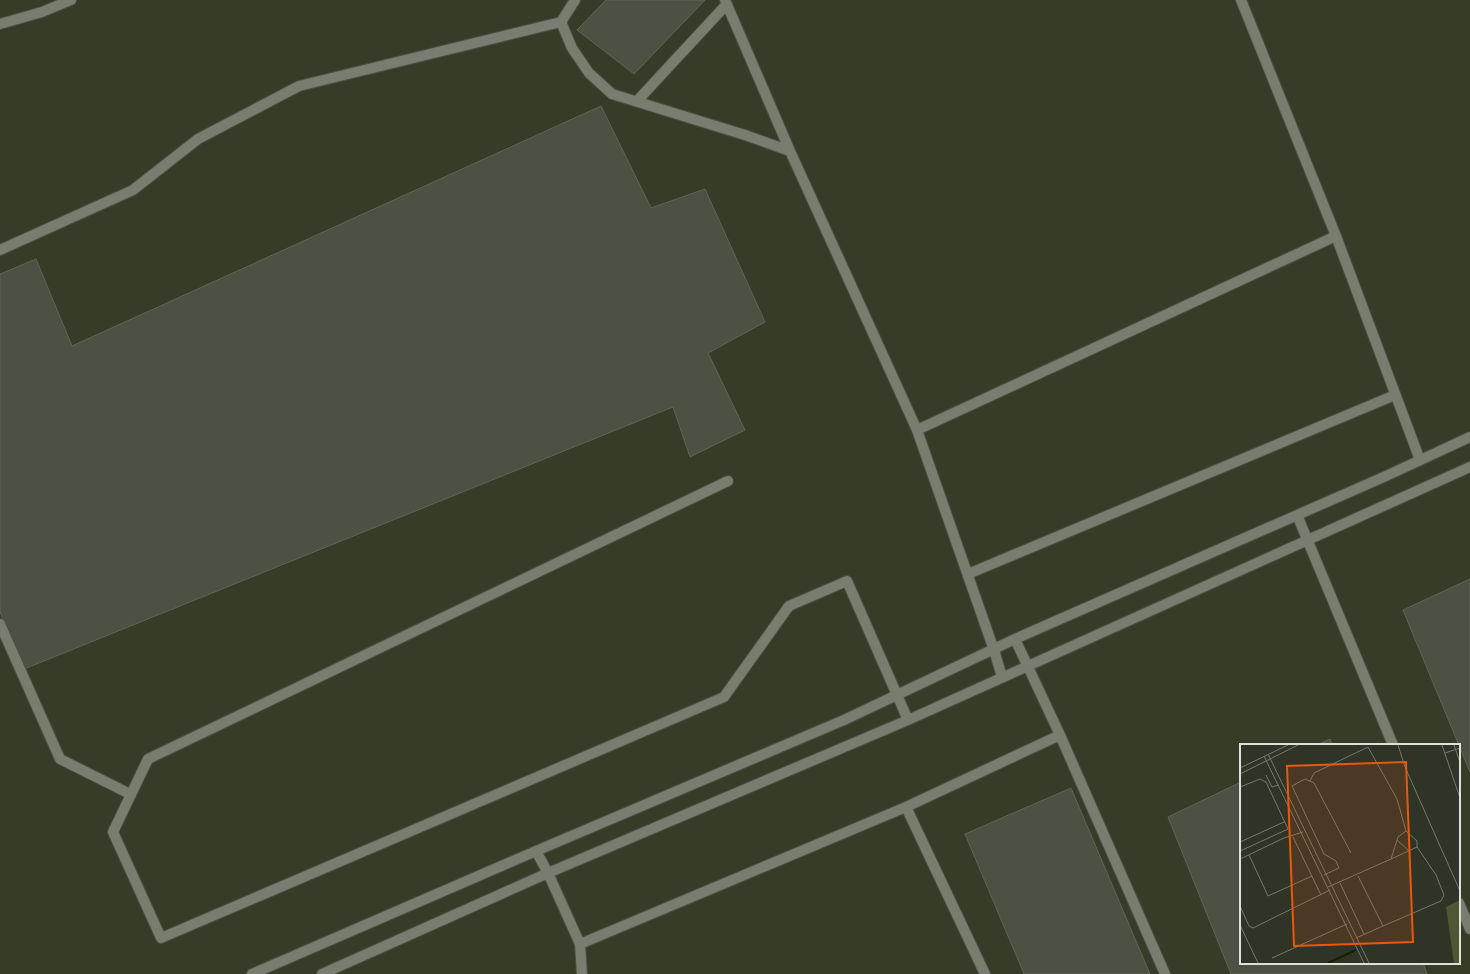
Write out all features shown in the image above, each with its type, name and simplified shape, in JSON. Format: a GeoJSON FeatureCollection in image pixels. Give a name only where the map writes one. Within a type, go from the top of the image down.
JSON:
{"type":"FeatureCollection","features":[{"type":"Feature","properties":{"kind":"street"},"geometry":{"type":"LineString","coordinates":[[0,24],[42,12],[71,0]]}},
{"type":"Feature","properties":{"kind":"street"},"geometry":{"type":"LineString","coordinates":[[0,250],[133,190],[198,139],[299,86],[561,22],[575,0]]}},
{"type":"Feature","properties":{"kind":"street"},"geometry":{"type":"LineString","coordinates":[[1241,0],[1336,236],[1420,460]]}},
{"type":"Feature","properties":{"kind":"street"},"geometry":{"type":"LineString","coordinates":[[637,102],[726,2],[790,151],[917,430],[968,574],[1002,677]]}},
{"type":"Feature","properties":{"kind":"street"},"geometry":{"type":"LineString","coordinates":[[561,22],[572,48],[589,73],[612,94],[745,135],[790,151]]}},
{"type":"Feature","properties":{"kind":"street"},"geometry":{"type":"LineString","coordinates":[[917,430],[1336,236]]}},
{"type":"Feature","properties":{"kind":"street"},"geometry":{"type":"LineString","coordinates":[[968,574],[1395,395]]}},
{"type":"Feature","properties":{"kind":"street"},"geometry":{"type":"LineString","coordinates":[[252,974],[844,720],[1015,639],[1470,437]]}},
{"type":"Feature","properties":{"kind":"street"},"geometry":{"type":"LineString","coordinates":[[322,974],[548,873],[908,720],[1470,467]]}},
{"type":"Feature","properties":{"kind":"street"},"geometry":{"type":"LineString","coordinates":[[728,481],[148,759],[113,832],[161,938],[724,697],[789,606],[847,581],[908,720]]}},
{"type":"Feature","properties":{"kind":"street"},"geometry":{"type":"LineString","coordinates":[[1297,515],[1393,744]]}},
{"type":"Feature","properties":{"kind":"street"},"geometry":{"type":"LineString","coordinates":[[0,624],[60,759],[130,794]]}},
{"type":"Feature","properties":{"kind":"street"},"geometry":{"type":"LineString","coordinates":[[1015,639],[1060,735],[1165,974]]}},
{"type":"Feature","properties":{"kind":"street"},"geometry":{"type":"LineString","coordinates":[[580,944],[906,807],[1060,735]]}},
{"type":"Feature","properties":{"kind":"street"},"geometry":{"type":"LineString","coordinates":[[906,807],[985,974]]}},
{"type":"Feature","properties":{"kind":"street"},"geometry":{"type":"LineString","coordinates":[[536,851],[548,873],[580,944],[582,974]]}},
{"type":"Feature","properties":{"kind":"street"},"geometry":{"type":"LineString","coordinates":[[1460,905],[1470,929]]}},
{"type":"Feature","properties":{"kind":"shaded area"},"geometry":{"type":"Polygon","coordinates":[[[0,0],[1470,0],[1470,974],[0,974],[0,0]]]}},
{"type":"Feature","properties":{"kind":"building"},"geometry":{"type":"Polygon","coordinates":[[[606,0],[705,0],[634,74],[577,30],[606,0]]]}},
{"type":"Feature","properties":{"kind":"building"},"geometry":{"type":"Polygon","coordinates":[[[601,106],[651,208],[705,189],[765,322],[708,353],[745,430],[690,457],[673,407],[24,669],[0,612],[0,274],[36,259],[72,346],[601,106]]]}},
{"type":"Feature","properties":{"kind":"building"},"geometry":{"type":"Polygon","coordinates":[[[1470,579],[1470,772],[1460,748],[1460,744],[1458,744],[1403,610],[1470,579]]]}},
{"type":"Feature","properties":{"kind":"building"},"geometry":{"type":"Polygon","coordinates":[[[1330,739],[1332,744],[1319,744],[1330,739]]]}},
{"type":"Feature","properties":{"kind":"building"},"geometry":{"type":"Polygon","coordinates":[[[1240,782],[1240,964],[1423,964],[1427,974],[1231,974],[1168,817],[1240,782]]]}},
{"type":"Feature","properties":{"kind":"building"},"geometry":{"type":"Polygon","coordinates":[[[1071,788],[1150,974],[1024,974],[965,834],[1071,788]]]}}]}
